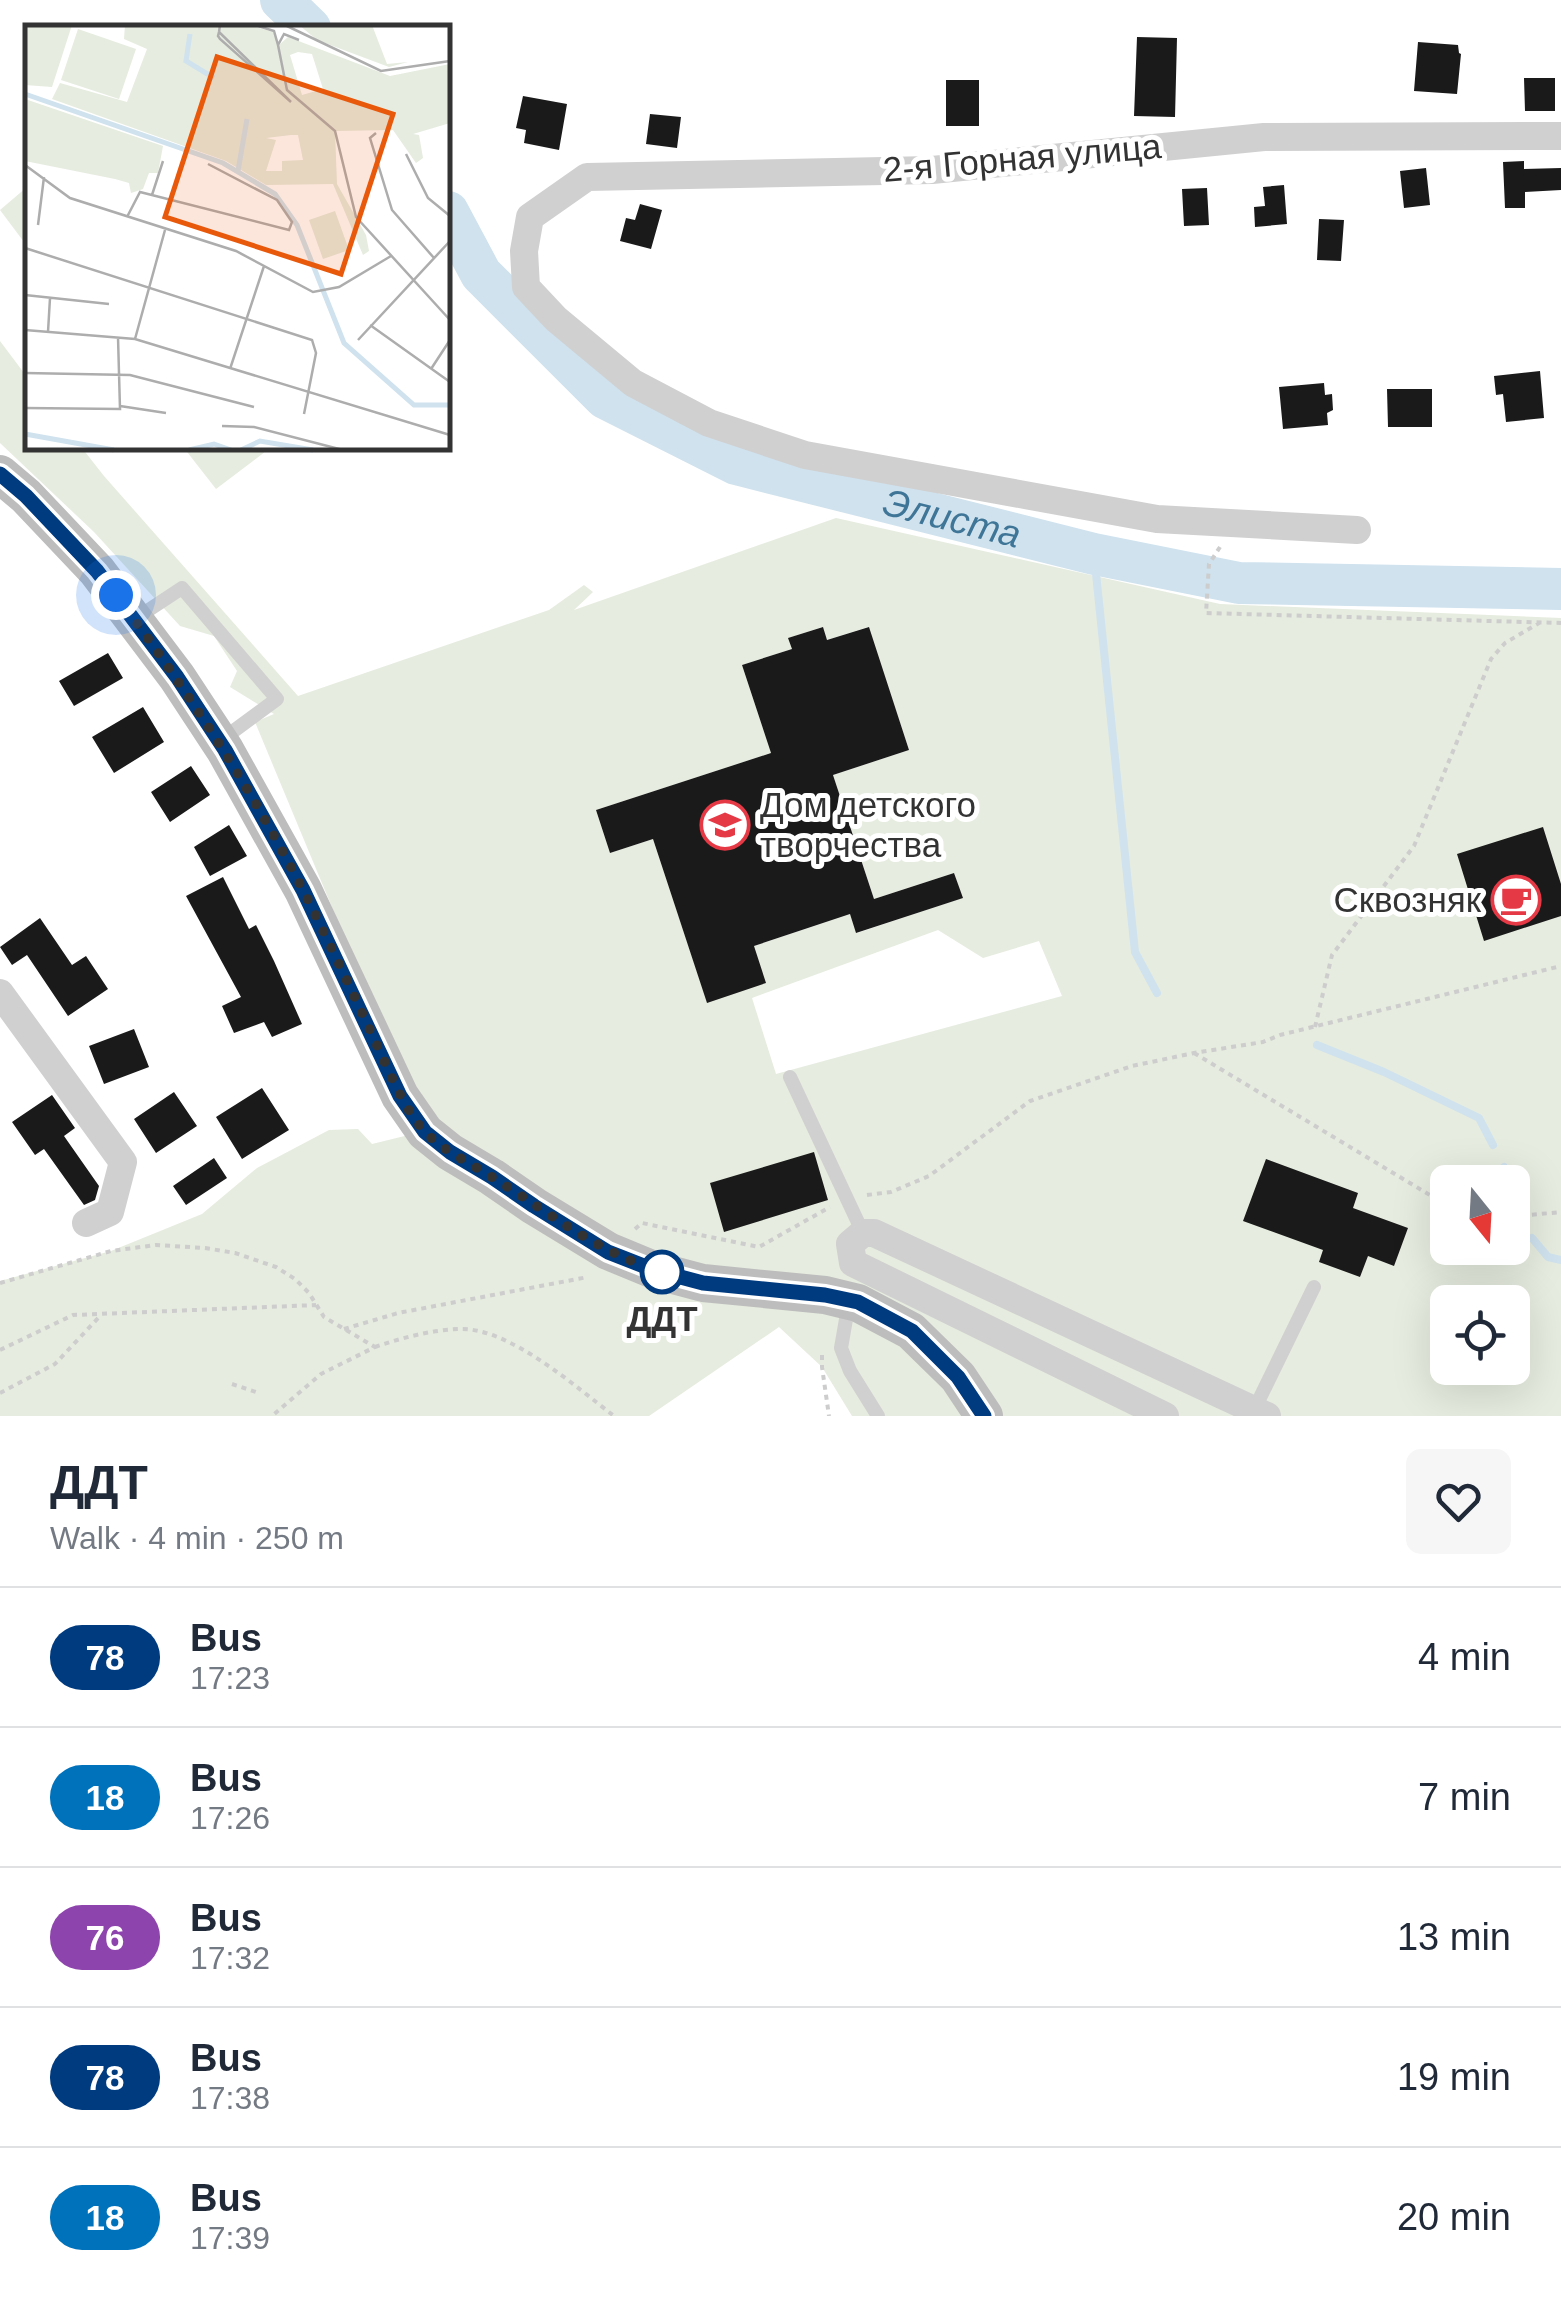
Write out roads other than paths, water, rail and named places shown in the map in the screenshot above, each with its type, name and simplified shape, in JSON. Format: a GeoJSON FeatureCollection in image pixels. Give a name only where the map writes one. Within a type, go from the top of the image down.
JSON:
{"type":"FeatureCollection","features":[{"type":"Feature","properties":{"kind":"main road"},"geometry":{"type":"LineString","coordinates":[[0,474],[64,533],[97,571],[177,677],[219,741],[289,864],[400,1096],[425,1132],[450,1152],[608,1252],[703,1283],[858,1302],[912,1331],[958,1377],[984,1416]]}},
{"type":"Feature","properties":{"kind":"street","name":"2-я Горная улица"},"geometry":{"type":"LineString","coordinates":[[1356,530],[1157,519],[805,455],[709,423],[633,384],[556,320],[526,287],[524,251],[530,217],[587,176],[932,170],[1264,137],[1561,136]]}},
{"type":"Feature","properties":{"kind":"street"},"geometry":{"type":"LineString","coordinates":[[0,993],[123,1162],[110,1212],[86,1223]]}},
{"type":"Feature","properties":{"kind":"street"},"geometry":{"type":"LineString","coordinates":[[1164,1416],[853,1263],[850,1244],[863,1233],[874,1233],[1260,1413]]}},
{"type":"Feature","properties":{"kind":"lane"},"geometry":{"type":"LineString","coordinates":[[134,620],[182,588],[277,698],[219,741]]}},
{"type":"Feature","properties":{"kind":"lane"},"geometry":{"type":"LineString","coordinates":[[790,1076],[863,1233]]}},
{"type":"Feature","properties":{"kind":"lane"},"geometry":{"type":"LineString","coordinates":[[1260,1413],[1314,1288]]}},
{"type":"Feature","properties":{"kind":"lane"},"geometry":{"type":"LineString","coordinates":[[849,1300],[841,1348],[878,1416]]}},
{"type":"Feature","properties":{"kind":"waterway","name":"Элиста"},"geometry":{"type":"LineString","coordinates":[[281,0],[307,25]]}},
{"type":"Feature","properties":{"kind":"waterway","name":"Элиста"},"geometry":{"type":"LineString","coordinates":[[450,216],[481,274],[605,398],[736,464],[1094,554],[1239,583],[1561,589]]}},
{"type":"Feature","properties":{"kind":"waterway"},"geometry":{"type":"LineString","coordinates":[[1094,554],[1135,952],[1157,993]]}},
{"type":"Feature","properties":{"kind":"waterway"},"geometry":{"type":"LineString","coordinates":[[1317,1045],[1479,1118],[1493,1145]]}},
{"type":"Feature","properties":{"kind":"waterway"},"geometry":{"type":"LineString","coordinates":[[1532,1238],[1548,1257],[1561,1260]]}},
{"type":"Feature","properties":{"kind":"place","name":"Дом детского творчества"},"geometry":{"type":"Point","coordinates":[725,825]}},
{"type":"Feature","properties":{"kind":"place","name":"Сквозняк"},"geometry":{"type":"Point","coordinates":[1516,900]}},
{"type":"Feature","properties":{"kind":"place","name":"ДДТ"},"geometry":{"type":"Point","coordinates":[662,1272]}}]}
